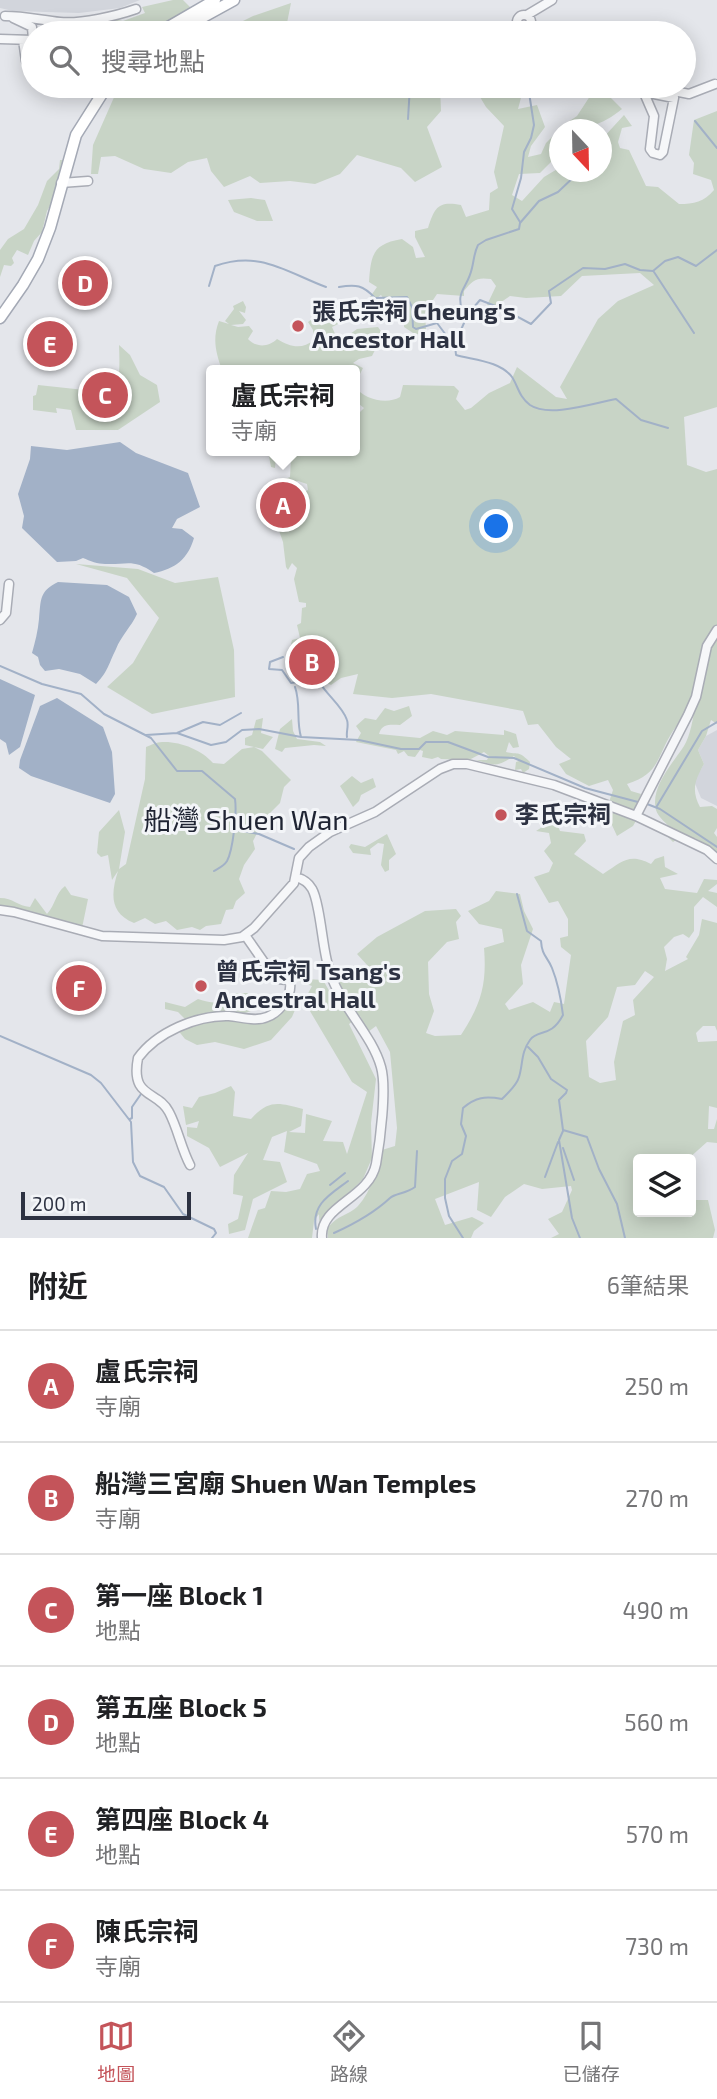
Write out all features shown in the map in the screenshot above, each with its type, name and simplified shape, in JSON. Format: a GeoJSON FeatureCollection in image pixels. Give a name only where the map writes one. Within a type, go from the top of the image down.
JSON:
{"type":"FeatureCollection","features":[{"type":"Feature","properties":{"kind":"main road"},"geometry":{"type":"LineString","coordinates":[[179,21],[215,0]]}},
{"type":"Feature","properties":{"kind":"main road"},"geometry":{"type":"LineString","coordinates":[[196,21],[234,0]]}},
{"type":"Feature","properties":{"kind":"main road"},"geometry":{"type":"LineString","coordinates":[[0,318],[23,285],[41,252],[81,124],[99,98]]}},
{"type":"Feature","properties":{"kind":"street"},"geometry":{"type":"LineString","coordinates":[[518,21],[519,18],[552,0]]}},
{"type":"Feature","properties":{"kind":"street"},"geometry":{"type":"LineString","coordinates":[[68,21],[120,14],[136,9]]}},
{"type":"Feature","properties":{"kind":"street"},"geometry":{"type":"LineString","coordinates":[[2,15],[57,21]]}},
{"type":"Feature","properties":{"kind":"street"},"geometry":{"type":"LineString","coordinates":[[2,15],[21,23]]}},
{"type":"Feature","properties":{"kind":"street"},"geometry":{"type":"LineString","coordinates":[[527,15],[531,21]]}},
{"type":"Feature","properties":{"kind":"street"},"geometry":{"type":"LineString","coordinates":[[40,21],[44,18]]}},
{"type":"Feature","properties":{"kind":"street"},"geometry":{"type":"LineString","coordinates":[[0,39],[21,40]]}},
{"type":"Feature","properties":{"kind":"street"},"geometry":{"type":"LineString","coordinates":[[696,93],[716,83]]}},
{"type":"Feature","properties":{"kind":"street"},"geometry":{"type":"LineString","coordinates":[[647,98],[655,121],[650,149],[660,155],[663,152],[674,98]]}},
{"type":"Feature","properties":{"kind":"street"},"geometry":{"type":"LineString","coordinates":[[61,183],[88,181]]}},
{"type":"Feature","properties":{"kind":"street"},"geometry":{"type":"LineString","coordinates":[[0,620],[6,613],[9,584]]}},
{"type":"Feature","properties":{"kind":"street"},"geometry":{"type":"LineString","coordinates":[[636,816],[688,715],[696,696],[708,646],[717,630]]}},
{"type":"Feature","properties":{"kind":"street"},"geometry":{"type":"LineString","coordinates":[[0,910],[102,936],[224,940],[246,935],[296,877],[299,858],[309,847],[330,832],[376,812],[420,781],[453,764],[467,764],[554,785],[636,816],[708,850],[717,859]]}},
{"type":"Feature","properties":{"kind":"street"},"geometry":{"type":"LineString","coordinates":[[296,877],[306,880],[314,892],[330,972],[375,1054],[383,1080],[374,1172],[366,1186],[327,1217],[322,1227],[322,1238]]}},
{"type":"Feature","properties":{"kind":"street"},"geometry":{"type":"LineString","coordinates":[[190,1165],[168,1109],[144,1091],[136,1074],[138,1058],[159,1037],[201,1020],[218,1016],[251,1019],[270,1017],[289,995],[290,984],[278,979],[275,972],[268,968],[246,935]]}},
{"type":"Feature","properties":{"kind":"shaded area"},"geometry":{"type":"Polygon","coordinates":[[[0,0],[140,0],[120,8],[79,13],[13,11],[0,8],[0,0]]]}},
{"type":"Feature","properties":{"kind":"shaded area"},"geometry":{"type":"Polygon","coordinates":[[[717,730],[717,806],[701,798],[694,781],[704,764],[698,750],[706,736],[717,730]]]}},
{"type":"Feature","properties":{"kind":"green space"},"geometry":{"type":"Polygon","coordinates":[[[183,0],[192,9],[183,20],[179,15],[176,17],[179,21],[123,21],[145,13],[142,7],[183,0]]]}},
{"type":"Feature","properties":{"kind":"green space"},"geometry":{"type":"Polygon","coordinates":[[[291,3],[287,21],[243,21],[291,3]]]}},
{"type":"Feature","properties":{"kind":"green space"},"geometry":{"type":"Polygon","coordinates":[[[106,18],[123,21],[92,21],[106,18]]]}},
{"type":"Feature","properties":{"kind":"green space"},"geometry":{"type":"Polygon","coordinates":[[[114,98],[440,98],[441,111],[427,127],[442,167],[415,182],[401,168],[357,155],[340,174],[315,184],[290,181],[260,183],[250,176],[224,187],[211,171],[207,158],[188,162],[171,173],[144,169],[115,156],[101,157],[98,174],[91,174],[93,145],[114,98]]]}},
{"type":"Feature","properties":{"kind":"green space"},"geometry":{"type":"Polygon","coordinates":[[[481,98],[521,98],[518,109],[537,105],[545,127],[531,146],[528,157],[541,154],[549,140],[549,164],[540,173],[519,174],[512,195],[522,201],[549,174],[549,182],[612,182],[612,128],[624,115],[632,126],[622,128],[618,142],[620,148],[629,150],[646,186],[658,187],[679,204],[694,203],[714,190],[711,180],[693,174],[694,163],[689,155],[694,120],[717,111],[717,407],[684,417],[687,465],[706,472],[717,469],[717,724],[711,720],[698,750],[704,764],[696,780],[695,790],[700,807],[712,806],[717,809],[717,828],[714,833],[717,837],[717,853],[711,849],[705,854],[695,848],[700,841],[695,838],[685,843],[682,836],[673,842],[667,836],[674,831],[656,810],[659,784],[686,742],[695,705],[673,731],[652,769],[638,780],[627,784],[631,791],[641,794],[637,804],[643,807],[642,812],[631,812],[628,818],[637,819],[633,826],[617,836],[611,823],[612,811],[622,815],[624,806],[609,802],[613,790],[608,780],[589,786],[566,774],[559,764],[571,759],[556,747],[538,724],[528,725],[523,711],[431,694],[392,698],[353,694],[358,674],[341,678],[331,685],[325,682],[329,675],[315,653],[305,647],[291,644],[292,640],[300,638],[297,625],[301,623],[302,608],[306,607],[306,603],[299,602],[294,579],[297,568],[292,563],[288,570],[286,567],[283,542],[276,522],[294,526],[301,524],[305,502],[296,496],[308,490],[307,484],[298,481],[282,485],[280,481],[290,477],[291,459],[285,456],[360,456],[360,412],[364,408],[360,405],[360,392],[382,401],[400,397],[403,385],[454,386],[459,391],[456,399],[465,410],[489,393],[510,383],[517,367],[556,397],[567,399],[560,387],[598,319],[618,301],[654,285],[640,273],[582,276],[561,296],[510,296],[491,309],[487,305],[496,286],[491,279],[482,278],[467,287],[464,296],[437,294],[425,312],[426,330],[416,335],[404,327],[405,304],[399,300],[388,305],[381,295],[373,301],[370,297],[377,287],[369,282],[370,272],[373,257],[379,247],[402,239],[413,247],[416,258],[425,257],[415,237],[415,231],[428,228],[435,210],[439,207],[447,204],[461,205],[466,217],[489,210],[490,193],[498,188],[494,172],[504,126],[481,98]]]}},
{"type":"Feature","properties":{"kind":"green space"},"geometry":{"type":"Polygon","coordinates":[[[589,98],[611,98],[622,109],[607,119],[572,119],[589,98]]]}},
{"type":"Feature","properties":{"kind":"green space"},"geometry":{"type":"Polygon","coordinates":[[[60,160],[64,160],[42,232],[34,241],[28,255],[17,250],[12,258],[14,263],[11,266],[4,265],[0,277],[0,250],[8,239],[24,229],[38,205],[47,181],[59,169],[60,160]]]}},
{"type":"Feature","properties":{"kind":"green space"},"geometry":{"type":"Polygon","coordinates":[[[228,200],[265,200],[273,221],[257,221],[234,212],[228,200]]]}},
{"type":"Feature","properties":{"kind":"green space"},"geometry":{"type":"Polygon","coordinates":[[[243,301],[245,313],[239,311],[246,320],[243,324],[231,325],[249,326],[253,331],[248,339],[259,345],[270,344],[277,339],[296,346],[305,345],[314,340],[313,330],[308,322],[312,319],[316,324],[337,318],[342,322],[332,327],[336,336],[343,339],[357,329],[378,327],[383,334],[372,356],[353,363],[357,365],[220,365],[216,346],[217,328],[219,321],[229,324],[225,321],[234,309],[233,306],[243,301]]]}},
{"type":"Feature","properties":{"kind":"green space"},"geometry":{"type":"Polygon","coordinates":[[[119,345],[130,355],[140,375],[157,385],[160,402],[118,430],[76,430],[71,410],[56,408],[57,413],[33,410],[33,396],[36,395],[38,385],[94,391],[91,414],[109,409],[119,378],[119,345]]]}},
{"type":"Feature","properties":{"kind":"green space"},"geometry":{"type":"Polygon","coordinates":[[[269,456],[280,456],[276,457],[275,468],[271,467],[269,456]]]}},
{"type":"Feature","properties":{"kind":"green space"},"geometry":{"type":"Polygon","coordinates":[[[76,564],[138,569],[175,583],[218,577],[234,650],[235,697],[152,714],[107,687],[133,663],[159,618],[127,578],[76,564]]]}},
{"type":"Feature","properties":{"kind":"green space"},"geometry":{"type":"Polygon","coordinates":[[[409,706],[412,716],[400,725],[385,726],[379,734],[420,738],[433,731],[447,735],[455,731],[504,735],[504,730],[516,734],[519,747],[513,748],[509,742],[506,752],[523,756],[530,762],[529,769],[523,773],[521,769],[515,770],[516,762],[519,761],[514,756],[496,764],[476,760],[487,760],[489,756],[484,752],[469,760],[438,757],[432,759],[422,757],[423,751],[420,750],[415,757],[408,756],[404,751],[398,754],[396,750],[356,742],[361,733],[356,726],[365,718],[376,720],[385,708],[394,711],[409,706]]]}},
{"type":"Feature","properties":{"kind":"green space"},"geometry":{"type":"Polygon","coordinates":[[[263,718],[261,733],[273,737],[263,749],[245,745],[245,738],[252,735],[256,720],[263,718]]]}},
{"type":"Feature","properties":{"kind":"green space"},"geometry":{"type":"Polygon","coordinates":[[[292,719],[297,739],[320,742],[326,746],[285,748],[282,752],[275,749],[280,729],[292,719]]]}},
{"type":"Feature","properties":{"kind":"green space"},"geometry":{"type":"Polygon","coordinates":[[[160,742],[176,743],[197,750],[213,763],[224,764],[242,749],[254,747],[262,751],[291,780],[284,787],[280,803],[265,818],[253,841],[255,849],[244,865],[239,879],[245,893],[236,901],[233,909],[226,910],[221,924],[206,926],[200,930],[192,927],[177,930],[166,921],[155,924],[145,918],[134,923],[126,919],[114,902],[118,871],[112,880],[108,855],[101,857],[97,853],[99,832],[119,810],[125,832],[119,869],[126,864],[145,779],[146,747],[160,742]]]}},
{"type":"Feature","properties":{"kind":"green space"},"geometry":{"type":"Polygon","coordinates":[[[352,776],[361,783],[373,778],[376,787],[361,795],[353,807],[340,786],[352,776]]]}},
{"type":"Feature","properties":{"kind":"green space"},"geometry":{"type":"Polygon","coordinates":[[[550,815],[554,817],[560,831],[584,834],[586,841],[574,854],[603,874],[626,860],[637,859],[651,864],[655,859],[664,856],[665,867],[678,874],[660,878],[665,889],[697,893],[704,879],[717,880],[717,884],[708,891],[717,893],[717,907],[703,897],[694,907],[694,931],[689,938],[683,934],[674,937],[664,947],[667,959],[665,971],[688,959],[686,957],[699,935],[702,919],[717,923],[717,1031],[715,1026],[703,1026],[696,1033],[698,1042],[717,1041],[717,1108],[709,1106],[708,1129],[714,1129],[717,1119],[717,1143],[707,1142],[694,1154],[633,1154],[633,1217],[696,1217],[696,1200],[708,1200],[715,1230],[713,1238],[551,1238],[559,1234],[548,1219],[562,1212],[572,1190],[571,1186],[542,1189],[524,1184],[505,1197],[491,1217],[477,1210],[479,1182],[435,1199],[445,1225],[472,1217],[484,1223],[474,1231],[471,1238],[328,1238],[327,1229],[331,1224],[358,1206],[367,1194],[382,1150],[395,1146],[397,1128],[390,1052],[376,1026],[368,1032],[360,1016],[349,1024],[376,1079],[371,1123],[372,1158],[363,1179],[323,1220],[320,1237],[319,1214],[314,1221],[312,1238],[248,1238],[258,1210],[265,1208],[271,1191],[300,1189],[307,1174],[320,1171],[317,1164],[284,1152],[287,1131],[272,1137],[263,1160],[280,1162],[287,1182],[253,1199],[245,1230],[229,1234],[228,1224],[238,1219],[243,1196],[233,1194],[234,1175],[248,1153],[220,1167],[209,1148],[187,1136],[187,1127],[197,1128],[199,1121],[186,1125],[183,1106],[192,1108],[199,1097],[231,1086],[235,1092],[233,1116],[251,1119],[263,1108],[275,1104],[303,1109],[301,1126],[289,1132],[305,1133],[306,1114],[332,1121],[323,1141],[343,1142],[347,1154],[367,1092],[352,1082],[304,1001],[312,986],[289,978],[323,980],[331,994],[340,990],[338,973],[354,979],[376,981],[382,974],[368,966],[357,954],[377,937],[425,911],[456,909],[461,916],[456,922],[459,939],[447,942],[428,962],[429,994],[434,1011],[426,1033],[435,1036],[461,1035],[481,994],[484,948],[504,942],[502,929],[479,924],[468,911],[489,901],[496,891],[520,894],[524,911],[533,929],[521,965],[523,984],[505,1004],[509,1010],[533,1002],[550,1012],[554,1002],[564,1004],[571,955],[561,947],[560,938],[568,936],[568,919],[558,901],[549,903],[534,877],[549,872],[553,863],[544,851],[551,843],[549,833],[536,831],[547,824],[550,815]],[[645,971],[635,985],[617,987],[608,1017],[586,1041],[589,1077],[600,1083],[616,1080],[614,1062],[623,1021],[635,1015],[633,1000],[654,977],[645,971]]]}},
{"type":"Feature","properties":{"kind":"green space"},"geometry":{"type":"Polygon","coordinates":[[[387,834],[396,854],[389,860],[389,870],[385,872],[381,865],[384,844],[378,843],[370,849],[371,855],[353,853],[349,847],[351,844],[365,847],[387,834]]]}},
{"type":"Feature","properties":{"kind":"green space"},"geometry":{"type":"Polygon","coordinates":[[[65,886],[71,895],[88,899],[82,928],[62,923],[61,920],[47,919],[30,911],[0,910],[0,898],[30,907],[35,898],[47,914],[65,886]]]}},
{"type":"Feature","properties":{"kind":"green space"},"geometry":{"type":"Polygon","coordinates":[[[285,992],[300,998],[292,1017],[271,1040],[244,1049],[215,1042],[197,1045],[185,1039],[177,1029],[185,1019],[178,1012],[165,1009],[165,1002],[185,1007],[198,999],[217,1002],[233,993],[248,993],[251,1011],[245,1013],[241,1022],[275,1018],[277,1002],[285,992]]]}},
{"type":"Feature","properties":{"kind":"water"},"geometry":{"type":"Polygon","coordinates":[[[120,442],[136,453],[188,473],[200,507],[177,519],[172,528],[182,529],[194,538],[180,562],[162,571],[154,573],[135,564],[102,564],[83,558],[57,562],[22,528],[24,516],[18,494],[30,459],[31,446],[67,450],[120,442]]]}},
{"type":"Feature","properties":{"kind":"water"},"geometry":{"type":"Polygon","coordinates":[[[58,582],[107,585],[129,597],[137,614],[96,684],[80,674],[59,669],[45,671],[38,657],[32,653],[42,597],[47,589],[58,582]]]}},
{"type":"Feature","properties":{"kind":"water"},"geometry":{"type":"Polygon","coordinates":[[[0,679],[35,695],[20,747],[9,755],[6,743],[0,739],[0,679]]]}},
{"type":"Feature","properties":{"kind":"water"},"geometry":{"type":"Polygon","coordinates":[[[57,698],[103,727],[112,752],[115,794],[110,803],[31,776],[19,768],[40,706],[57,698]]]}},
{"type":"Feature","properties":{"kind":"waterway"},"geometry":{"type":"LineString","coordinates":[[408,119],[409,98]]}},
{"type":"Feature","properties":{"kind":"waterway"},"geometry":{"type":"LineString","coordinates":[[520,222],[512,209],[521,178],[524,152],[534,125],[530,98]]}},
{"type":"Feature","properties":{"kind":"waterway"},"geometry":{"type":"LineString","coordinates":[[695,121],[717,148]]}},
{"type":"Feature","properties":{"kind":"waterway"},"geometry":{"type":"LineString","coordinates":[[465,318],[461,296],[470,276],[478,245],[519,229],[520,223],[539,201],[558,192],[569,182]]}},
{"type":"Feature","properties":{"kind":"waterway"},"geometry":{"type":"LineString","coordinates":[[339,287],[359,286],[375,298],[407,297],[412,307],[413,327],[416,329],[437,323],[446,335],[455,336],[480,300],[531,324],[551,303],[549,291],[583,268],[605,269],[625,264],[640,270],[653,271],[665,261],[678,257],[696,266],[717,250]]}},
{"type":"Feature","properties":{"kind":"waterway"},"geometry":{"type":"LineString","coordinates":[[209,286],[215,266],[246,260],[272,265],[326,287]]}},
{"type":"Feature","properties":{"kind":"waterway"},"geometry":{"type":"LineString","coordinates":[[654,272],[694,333]]}},
{"type":"Feature","properties":{"kind":"waterway"},"geometry":{"type":"LineString","coordinates":[[448,337],[455,345],[456,355],[494,364],[507,372],[523,399],[538,409],[560,410],[616,399],[641,420],[668,428]]}},
{"type":"Feature","properties":{"kind":"waterway"},"geometry":{"type":"LineString","coordinates":[[283,657],[270,662],[269,669],[282,670],[291,683],[320,683],[345,715],[348,722],[347,737]]}},
{"type":"Feature","properties":{"kind":"waterway"},"geometry":{"type":"LineString","coordinates":[[0,666],[42,684],[81,694],[104,714],[151,738],[177,771],[202,771],[235,799],[234,831],[229,856],[227,861],[214,871]]}},
{"type":"Feature","properties":{"kind":"waterway"},"geometry":{"type":"LineString","coordinates":[[295,687],[301,737]]}},
{"type":"Feature","properties":{"kind":"waterway"},"geometry":{"type":"LineString","coordinates":[[146,735],[177,733],[203,722],[220,725],[241,713]]}},
{"type":"Feature","properties":{"kind":"waterway"},"geometry":{"type":"LineString","coordinates":[[657,806],[702,731],[717,722]]}},
{"type":"Feature","properties":{"kind":"waterway"},"geometry":{"type":"LineString","coordinates":[[177,733],[211,745],[226,742],[242,730],[259,729],[301,737],[359,740],[401,749],[419,749],[426,742],[448,742],[488,757],[514,758],[585,788],[638,802]]}},
{"type":"Feature","properties":{"kind":"waterway"},"geometry":{"type":"LineString","coordinates":[[647,804],[660,809],[717,847]]}},
{"type":"Feature","properties":{"kind":"waterway"},"geometry":{"type":"LineString","coordinates":[[236,830],[259,834],[294,849]]}},
{"type":"Feature","properties":{"kind":"waterway"},"geometry":{"type":"LineString","coordinates":[[463,1238],[449,1216],[445,1198],[445,1179],[452,1161],[462,1154],[466,1136],[461,1124],[463,1108],[481,1098],[502,1099],[518,1080],[530,1040],[554,1027],[563,1015],[552,968],[541,941],[527,931],[517,894]]}},
{"type":"Feature","properties":{"kind":"waterway"},"geometry":{"type":"LineString","coordinates":[[0,1036],[91,1075],[101,1083],[131,1122],[133,1162],[140,1176],[164,1187],[183,1214],[214,1229],[216,1233],[212,1238]]}},
{"type":"Feature","properties":{"kind":"waterway"},"geometry":{"type":"LineString","coordinates":[[528,1047],[538,1057],[551,1079],[567,1090],[559,1100],[563,1130],[587,1137],[599,1169],[617,1204],[625,1238]]}},
{"type":"Feature","properties":{"kind":"waterway"},"geometry":{"type":"LineString","coordinates":[[130,1119],[132,1107],[141,1094]]}},
{"type":"Feature","properties":{"kind":"waterway"},"geometry":{"type":"LineString","coordinates":[[563,1131],[559,1140],[572,1218],[580,1238]]}},
{"type":"Feature","properties":{"kind":"waterway"},"geometry":{"type":"LineString","coordinates":[[545,1177],[558,1142]]}},
{"type":"Feature","properties":{"kind":"waterway"},"geometry":{"type":"LineString","coordinates":[[563,1148],[574,1180]]}},
{"type":"Feature","properties":{"kind":"waterway"},"geometry":{"type":"LineString","coordinates":[[334,1233],[364,1217],[392,1196],[415,1187],[417,1151]]}},
{"type":"Feature","properties":{"kind":"waterway"},"geometry":{"type":"LineString","coordinates":[[330,1185],[345,1173]]}},
{"type":"Feature","properties":{"kind":"waterway"},"geometry":{"type":"LineString","coordinates":[[316,1229],[315,1220],[319,1206],[348,1181]]}},
{"type":"Feature","properties":{"kind":"place","name":"第五座 Block 5"},"geometry":{"type":"Point","coordinates":[85,283]}},
{"type":"Feature","properties":{"kind":"place","name":"張氏宗祠 Cheung's Ancestor Hall"},"geometry":{"type":"Point","coordinates":[298,326]}},
{"type":"Feature","properties":{"kind":"place","name":"第四座 Block 4"},"geometry":{"type":"Point","coordinates":[50,344]}},
{"type":"Feature","properties":{"kind":"place","name":"第一座 Block 1"},"geometry":{"type":"Point","coordinates":[105,395]}},
{"type":"Feature","properties":{"kind":"place","name":"盧氏宗祠"},"geometry":{"type":"Point","coordinates":[283,505]}},
{"type":"Feature","properties":{"kind":"place","name":"船灣三宮廟 Shuen Wan Temples"},"geometry":{"type":"Point","coordinates":[312,662]}},
{"type":"Feature","properties":{"kind":"place","name":"李氏宗祠"},"geometry":{"type":"Point","coordinates":[501,815]}},
{"type":"Feature","properties":{"kind":"place","name":"曾氏宗祠 Tsang's Ancestral Hall"},"geometry":{"type":"Point","coordinates":[201,986]}},
{"type":"Feature","properties":{"kind":"place","name":"陳氏宗祠"},"geometry":{"type":"Point","coordinates":[79,988]}},
{"type":"Feature","properties":{"kind":"district","name":"船灣 Shuen Wan"},"geometry":{"type":"Point","coordinates":[246,820]}}]}
